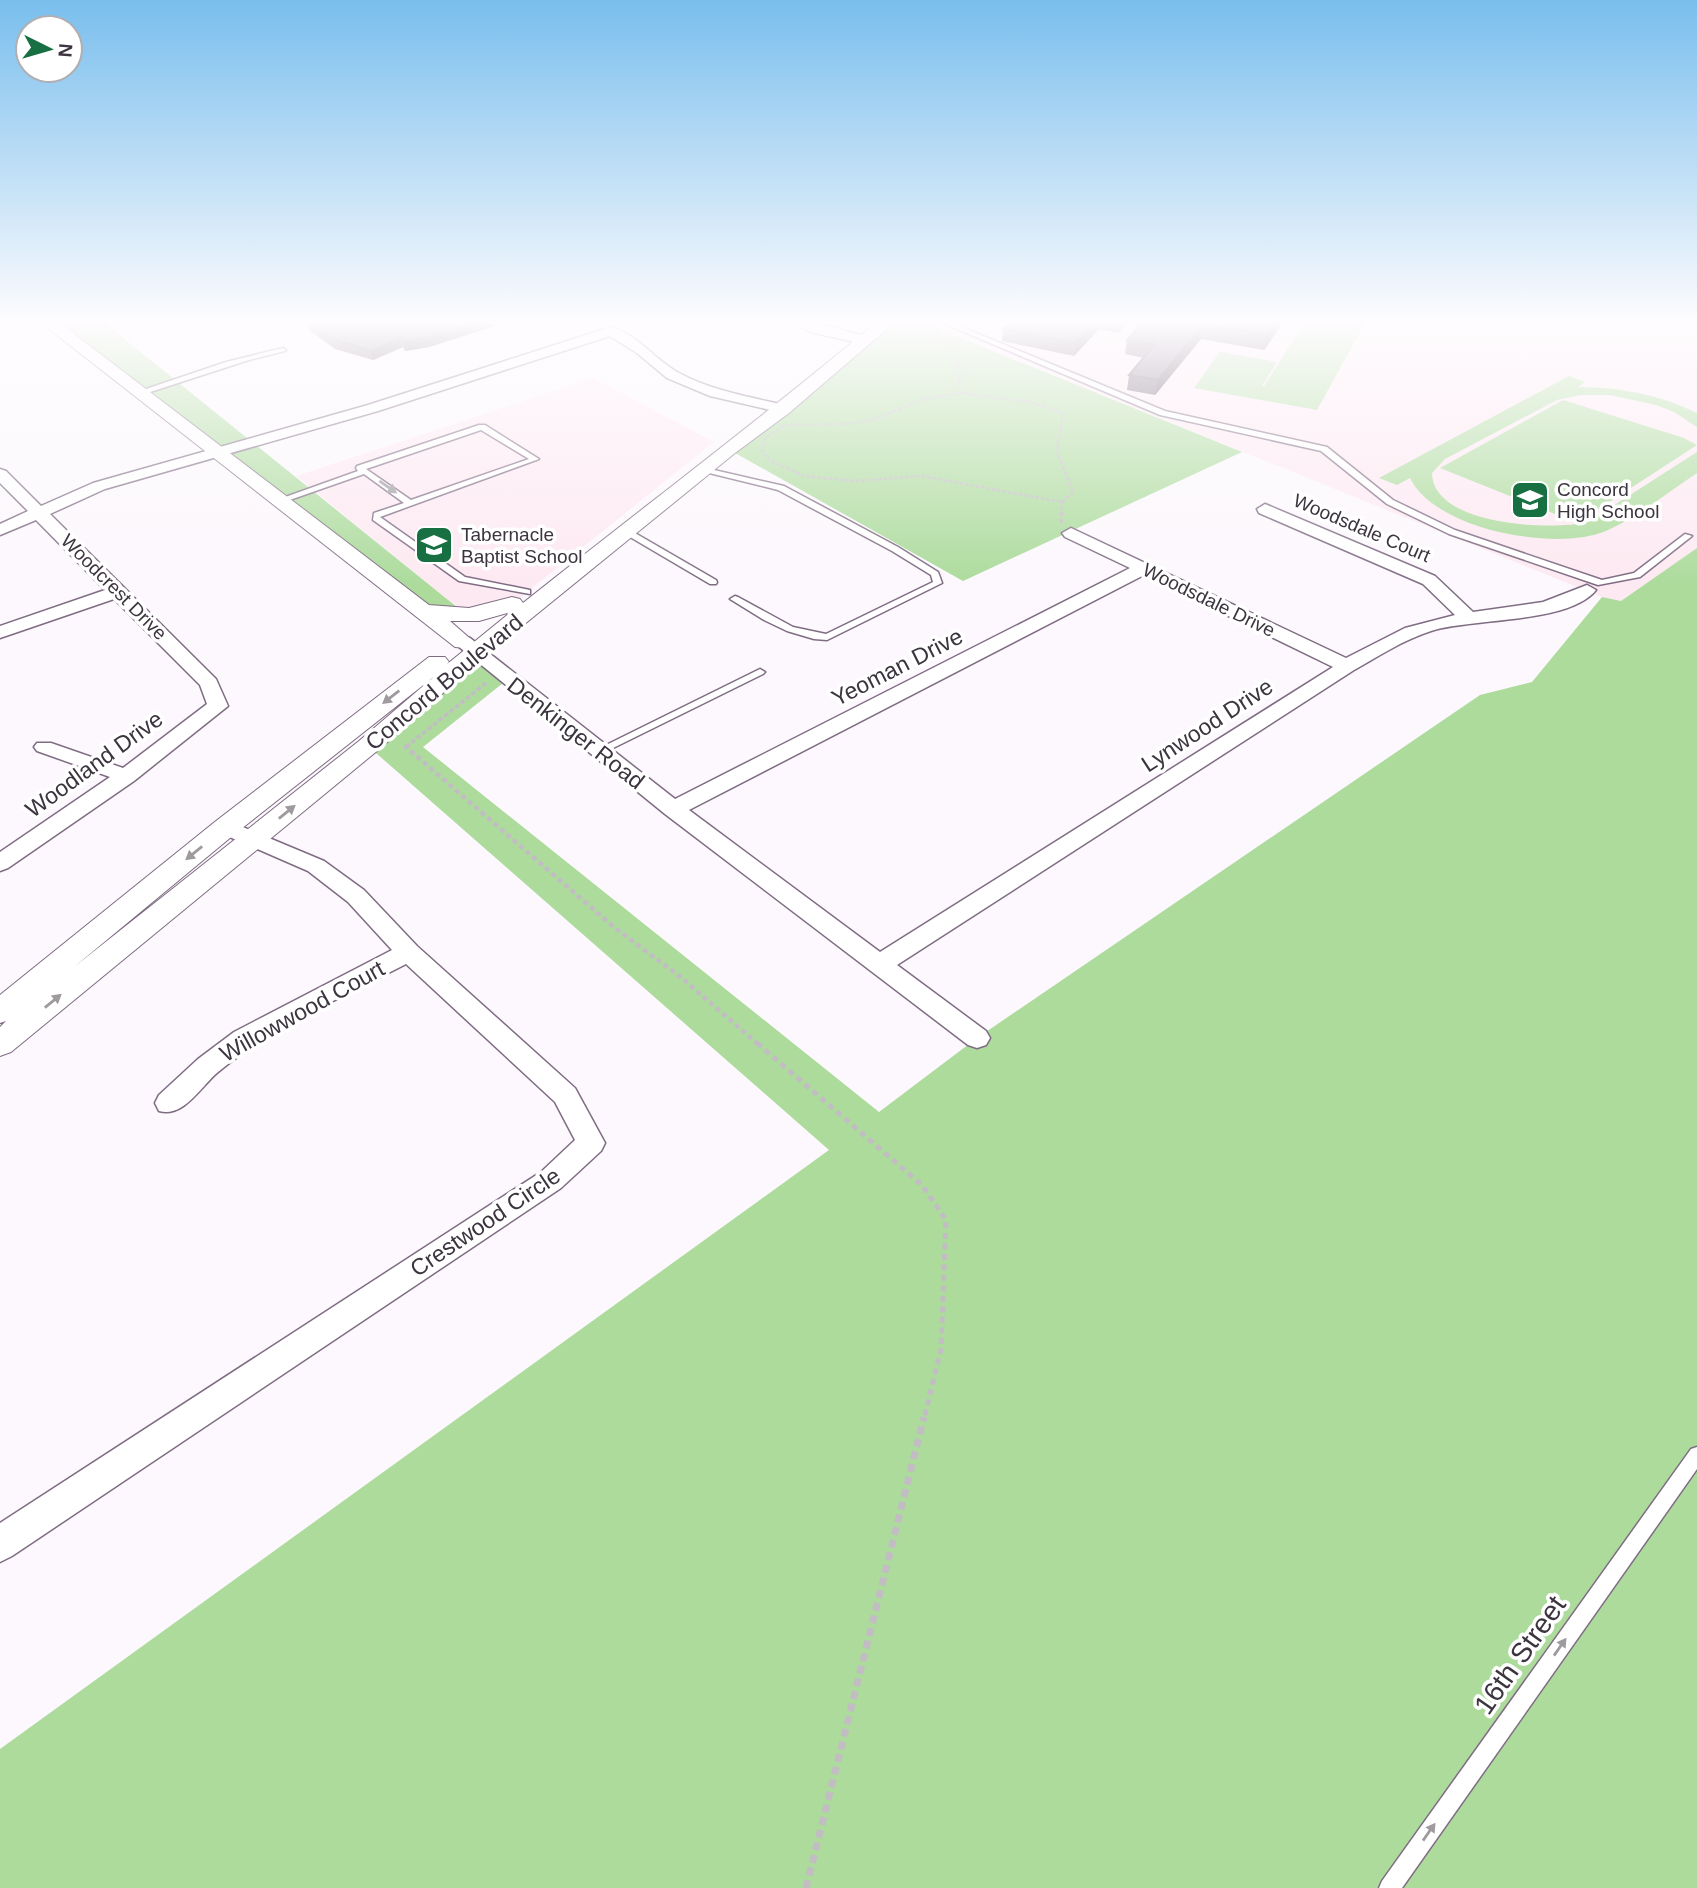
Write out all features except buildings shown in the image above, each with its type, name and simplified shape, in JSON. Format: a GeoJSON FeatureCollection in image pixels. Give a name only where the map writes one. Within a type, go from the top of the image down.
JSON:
{"type":"FeatureCollection","features":[{"type":"Feature","properties":{"kind":"street","name":"Denkinger Road"},"geometry":{"type":"LineString","coordinates":[[164,409],[470,647],[673,810],[976,1038]]}},
{"type":"Feature","properties":{"kind":"street"},"geometry":{"type":"LineString","coordinates":[[0,530],[99,486],[369,409]]}},
{"type":"Feature","properties":{"kind":"street"},"geometry":{"type":"LineString","coordinates":[[766,409],[781,414]]}},
{"type":"Feature","properties":{"kind":"street","name":"Concord Boulevard"},"geometry":{"type":"LineString","coordinates":[[0,1012],[226,827],[628,532],[704,469],[786,409]]}},
{"type":"Feature","properties":{"kind":"street","name":"Concord Boulevard"},"geometry":{"type":"LineString","coordinates":[[0,1044],[255,839],[470,647],[520,598],[781,414]]}},
{"type":"Feature","properties":{"kind":"street","name":"Woodcrest Drive"},"geometry":{"type":"LineString","coordinates":[[0,474],[119,590],[209,683],[218,706]]}},
{"type":"Feature","properties":{"kind":"street","name":"Woodsdale Court"},"geometry":{"type":"LineString","coordinates":[[1265,509],[1429,580],[1470,619]]}},
{"type":"Feature","properties":{"kind":"street","name":"Woodsdale Drive"},"geometry":{"type":"LineString","coordinates":[[1072,533],[1347,666]]}},
{"type":"Feature","properties":{"kind":"street","name":"Yeoman Drive"},"geometry":{"type":"LineString","coordinates":[[673,810],[1144,568]]}},
{"type":"Feature","properties":{"kind":"street"},"geometry":{"type":"LineString","coordinates":[[0,632],[119,590]]}},
{"type":"Feature","properties":{"kind":"street","name":"Lynwood Drive"},"geometry":{"type":"LineString","coordinates":[[879,965],[1347,666],[1403,634],[1436,624],[1539,611],[1566,603],[1587,590]]}},
{"type":"Feature","properties":{"kind":"street"},"geometry":{"type":"LineString","coordinates":[[422,611],[468,616],[490,614],[520,598]]}},
{"type":"Feature","properties":{"kind":"street","name":"Woodland Drive"},"geometry":{"type":"LineString","coordinates":[[0,863],[126,776],[218,706]]}},
{"type":"Feature","properties":{"kind":"street"},"geometry":{"type":"LineString","coordinates":[[44,747],[126,776]]}},
{"type":"Feature","properties":{"kind":"street","name":"Crestwood Circle"},"geometry":{"type":"LineString","coordinates":[[0,1544],[551,1180],[591,1143],[565,1095],[408,952],[356,896],[316,866],[226,827]]}},
{"type":"Feature","properties":{"kind":"street","name":"Willowwood Court"},"geometry":{"type":"LineString","coordinates":[[169,1103],[206,1066],[243,1039],[408,952]]}},
{"type":"Feature","properties":{"kind":"lane"},"geometry":{"type":"LineString","coordinates":[[1157,409],[1324,449],[1381,495],[1452,532],[1601,583],[1637,575],[1688,536]]}},
{"type":"Feature","properties":{"kind":"lane"},"geometry":{"type":"LineString","coordinates":[[410,503],[360,468],[482,427],[535,459],[377,515],[376,518],[462,579],[520,598]]}},
{"type":"Feature","properties":{"kind":"lane"},"geometry":{"type":"LineString","coordinates":[[704,469],[782,488],[895,549],[936,574],[938,583],[827,637],[810,637],[788,630],[735,598]]}},
{"type":"Feature","properties":{"kind":"lane"},"geometry":{"type":"LineString","coordinates":[[281,500],[365,471]]}},
{"type":"Feature","properties":{"kind":"lane"},"geometry":{"type":"LineString","coordinates":[[628,532],[713,582]]}},
{"type":"Feature","properties":{"kind":"lane"},"geometry":{"type":"LineString","coordinates":[[599,751],[760,672]]}},
{"type":"Feature","properties":{"kind":"lane","name":"16th Street"},"geometry":{"type":"LineString","coordinates":[[1389,1888],[1697,1455]]}},
{"type":"Feature","properties":{"kind":"path"},"geometry":{"type":"LineString","coordinates":[[899,409],[873,420],[847,424],[781,414],[765,438],[762,452],[769,460],[804,476],[854,481],[921,476],[1062,502],[1073,492],[1073,485],[1057,452],[1059,434],[1065,419],[1063,413],[1054,409]]}},
{"type":"Feature","properties":{"kind":"path"},"geometry":{"type":"LineString","coordinates":[[500,673],[406,747],[614,928],[683,979],[922,1185],[946,1220],[942,1349],[806,1888]]}},
{"type":"Feature","properties":{"kind":"shaded area"},"geometry":{"type":"Polygon","coordinates":[[[499,409],[652,409],[714,442],[512,604],[468,616],[296,476],[499,409]]]}},
{"type":"Feature","properties":{"kind":"shaded area"},"geometry":{"type":"Polygon","coordinates":[[[1137,409],[1697,409],[1697,548],[1621,601],[1602,597],[1137,409]]]}},
{"type":"Feature","properties":{"kind":"green space"},"geometry":{"type":"Polygon","coordinates":[[[164,409],[211,409],[468,616],[422,611],[164,409]]]}},
{"type":"Feature","properties":{"kind":"green space"},"geometry":{"type":"Polygon","coordinates":[[[778,409],[1136,409],[1242,452],[963,581],[728,449],[778,409]]]}},
{"type":"Feature","properties":{"kind":"green space"},"geometry":{"type":"Polygon","coordinates":[[[1507,409],[1540,409],[1445,459],[1432,473],[1438,491],[1452,504],[1472,514],[1523,524],[1571,525],[1588,522],[1697,452],[1697,473],[1641,512],[1606,531],[1584,537],[1558,539],[1499,532],[1444,511],[1424,496],[1410,478],[1397,485],[1379,478],[1507,409]]]}},
{"type":"Feature","properties":{"kind":"green space"},"geometry":{"type":"Polygon","coordinates":[[[1547,409],[1592,409],[1684,438],[1697,445],[1580,521],[1560,516],[1440,468],[1547,409]]]}},
{"type":"Feature","properties":{"kind":"green space"},"geometry":{"type":"Polygon","coordinates":[[[1667,409],[1688,409],[1697,413],[1697,427],[1667,409]]]}},
{"type":"Feature","properties":{"kind":"green space"},"geometry":{"type":"Polygon","coordinates":[[[1697,548],[1697,1888],[0,1888],[0,1749],[829,1150],[368,746],[476,652],[508,679],[423,747],[879,1112],[977,1038],[1480,695],[1532,682],[1602,597],[1621,601],[1697,548]]]}},
{"type":"Feature","properties":{"kind":"place","name":"Concord High School"},"geometry":{"type":"Point","coordinates":[1530,500]}},
{"type":"Feature","properties":{"kind":"place","name":"Tabernacle Baptist School"},"geometry":{"type":"Point","coordinates":[434,545]}}]}
